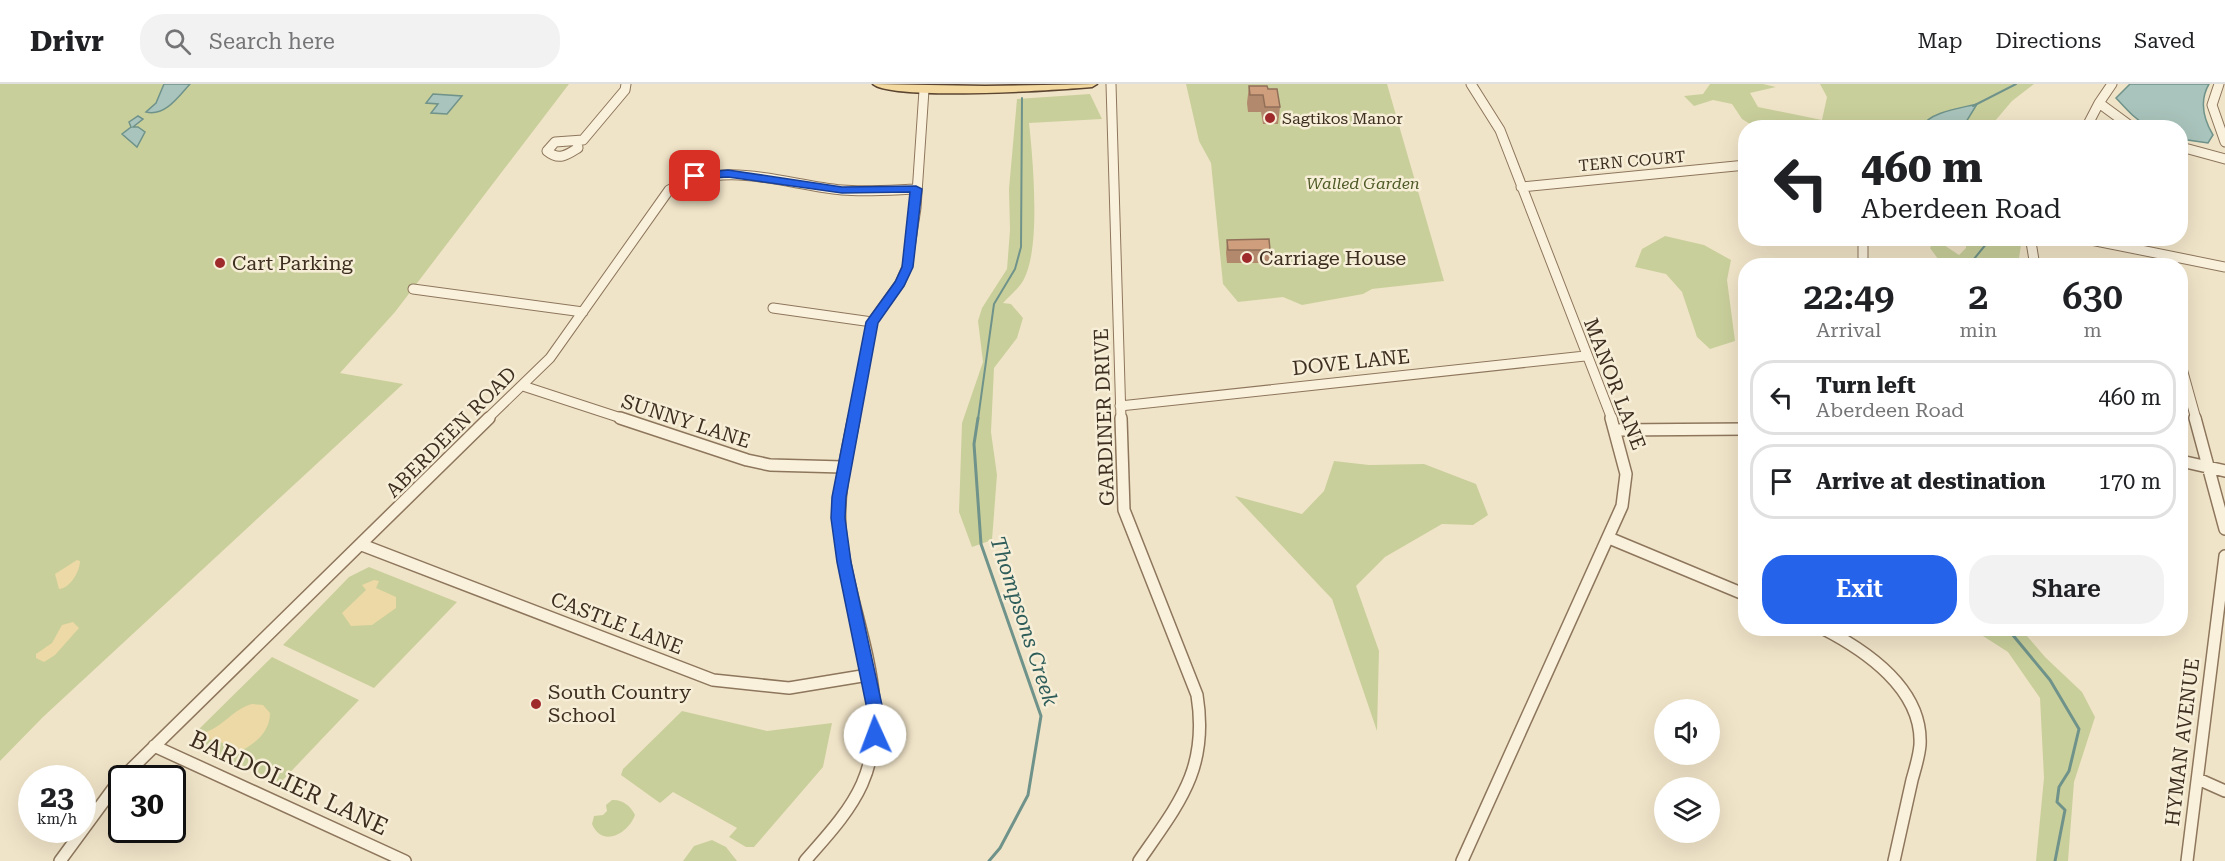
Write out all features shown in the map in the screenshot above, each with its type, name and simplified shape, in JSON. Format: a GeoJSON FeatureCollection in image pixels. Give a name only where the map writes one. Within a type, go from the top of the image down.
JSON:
{"type":"FeatureCollection","features":[{"type":"Feature","properties":{"kind":"main road"},"geometry":{"type":"LineString","coordinates":[[878,84],[924,90],[1012,90],[1092,84]]}},
{"type":"Feature","properties":{"kind":"street"},"geometry":{"type":"LineString","coordinates":[[577,142],[583,140],[618,99],[625,90],[626,84]]}},
{"type":"Feature","properties":{"kind":"street","name":"GARDINER DRIVE"},"geometry":{"type":"LineString","coordinates":[[1111,84],[1124,510],[1197,695],[1203,721],[1200,759],[1182,795],[1139,861]]}},
{"type":"Feature","properties":{"kind":"street","name":"MANOR LANE"},"geometry":{"type":"LineString","coordinates":[[1462,861],[1610,538],[1626,500],[1629,481],[1616,430],[1585,356],[1500,130],[1471,84]]}},
{"type":"Feature","properties":{"kind":"street"},"geometry":{"type":"LineString","coordinates":[[2090,120],[2112,84]]}},
{"type":"Feature","properties":{"kind":"street"},"geometry":{"type":"LineString","coordinates":[[2219,84],[2212,105],[2225,142]]}},
{"type":"Feature","properties":{"kind":"street"},"geometry":{"type":"LineString","coordinates":[[805,861],[846,811],[863,783],[873,751],[877,719],[844,562],[838,518],[843,467],[872,322],[900,283],[907,267],[924,90]]}},
{"type":"Feature","properties":{"kind":"street"},"geometry":{"type":"LineString","coordinates":[[2099,104],[2122,120]]}},
{"type":"Feature","properties":{"kind":"street"},"geometry":{"type":"LineString","coordinates":[[2214,113],[2225,115]]}},
{"type":"Feature","properties":{"kind":"street"},"geometry":{"type":"LineString","coordinates":[[2188,149],[2225,159]]}},
{"type":"Feature","properties":{"kind":"street","name":"TERN COURT"},"geometry":{"type":"LineString","coordinates":[[1521,187],[1738,166]]}},
{"type":"Feature","properties":{"kind":"street","name":"ABERDEEN ROAD"},"geometry":{"type":"LineString","coordinates":[[60,861],[118,782],[550,358],[660,200],[680,183],[695,176],[728,174],[842,190],[916,189]]}},
{"type":"Feature","properties":{"kind":"street"},"geometry":{"type":"LineString","coordinates":[[2127,246],[2180,258]]}},
{"type":"Feature","properties":{"kind":"street"},"geometry":{"type":"LineString","coordinates":[[2150,252],[2151,258]]}},
{"type":"Feature","properties":{"kind":"street"},"geometry":{"type":"LineString","coordinates":[[2188,260],[2225,267]]}},
{"type":"Feature","properties":{"kind":"street"},"geometry":{"type":"LineString","coordinates":[[413,289],[583,312]]}},
{"type":"Feature","properties":{"kind":"street"},"geometry":{"type":"LineString","coordinates":[[773,309],[872,322]]}},
{"type":"Feature","properties":{"kind":"street","name":"DOVE LANE"},"geometry":{"type":"LineString","coordinates":[[1120,406],[1585,356]]}},
{"type":"Feature","properties":{"kind":"street","name":"SUNNY LANE"},"geometry":{"type":"LineString","coordinates":[[523,386],[747,460],[778,466],[843,467]]}},
{"type":"Feature","properties":{"kind":"street"},"geometry":{"type":"LineString","coordinates":[[2188,390],[2225,529]]}},
{"type":"Feature","properties":{"kind":"street"},"geometry":{"type":"LineString","coordinates":[[1616,430],[1738,429]]}},
{"type":"Feature","properties":{"kind":"street"},"geometry":{"type":"LineString","coordinates":[[2188,462],[2225,471]]}},
{"type":"Feature","properties":{"kind":"street"},"geometry":{"type":"LineString","coordinates":[[1610,538],[1738,592]]}},
{"type":"Feature","properties":{"kind":"street","name":"CASTLE LANE"},"geometry":{"type":"LineString","coordinates":[[362,545],[713,680],[789,688],[868,675]]}},
{"type":"Feature","properties":{"kind":"street","name":"HYMAN AVENUE"},"geometry":{"type":"LineString","coordinates":[[2187,861],[2225,556]]}},
{"type":"Feature","properties":{"kind":"street"},"geometry":{"type":"LineString","coordinates":[[1839,636],[1880,663],[1899,685],[1911,707],[1920,741],[1894,861]]}},
{"type":"Feature","properties":{"kind":"street","name":"BARDOLIER LANE"},"geometry":{"type":"LineString","coordinates":[[154,746],[405,861]]}},
{"type":"Feature","properties":{"kind":"street"},"geometry":{"type":"LineString","coordinates":[[2198,779],[2225,791]]}},
{"type":"Feature","properties":{"kind":"green space"},"geometry":{"type":"Polygon","coordinates":[[[0,84],[569,84],[395,312],[340,373],[403,384],[43,717],[0,761],[0,84]]]}},
{"type":"Feature","properties":{"kind":"green space","name":"Sagtikos Manor"},"geometry":{"type":"Polygon","coordinates":[[[1186,84],[1387,84],[1444,281],[1372,289],[1363,294],[1302,305],[1283,297],[1238,302],[1223,284],[1211,163],[1199,141],[1186,84]]]}},
{"type":"Feature","properties":{"kind":"green space"},"geometry":{"type":"Polygon","coordinates":[[[1710,84],[1763,84],[1776,87],[1750,93],[1758,107],[1822,120],[1744,120],[1732,104],[1713,100],[1694,106],[1684,96],[1703,94],[1710,84]]]}},
{"type":"Feature","properties":{"kind":"green space"},"geometry":{"type":"Polygon","coordinates":[[[1820,84],[2034,84],[2012,101],[1996,120],[1967,120],[1976,105],[1930,120],[1822,120],[1827,97],[1820,84]]]}},
{"type":"Feature","properties":{"kind":"green space"},"geometry":{"type":"Polygon","coordinates":[[[1090,94],[1102,119],[1029,123],[1034,202],[1033,246],[1024,279],[1003,303],[1011,304],[1023,318],[1017,338],[994,368],[991,432],[997,475],[992,540],[972,547],[959,512],[962,423],[983,362],[978,321],[982,308],[1007,269],[1010,230],[1009,189],[1017,99],[1090,94]]]}},
{"type":"Feature","properties":{"kind":"green space"},"geometry":{"type":"Polygon","coordinates":[[[1665,236],[1704,245],[1731,260],[1727,280],[1735,341],[1710,349],[1697,337],[1682,292],[1666,274],[1635,267],[1642,249],[1665,236]]]}},
{"type":"Feature","properties":{"kind":"green space"},"geometry":{"type":"Polygon","coordinates":[[[1931,246],[1946,246],[1959,255],[1966,246],[2021,246],[2019,258],[1937,258],[1930,248],[1931,246]]]}},
{"type":"Feature","properties":{"kind":"green space"},"geometry":{"type":"Polygon","coordinates":[[[1334,461],[1369,465],[1424,464],[1476,484],[1488,515],[1473,525],[1442,524],[1385,557],[1356,586],[1379,651],[1377,731],[1332,599],[1235,496],[1302,514],[1324,491],[1334,461]]]}},
{"type":"Feature","properties":{"kind":"green space"},"geometry":{"type":"Polygon","coordinates":[[[369,567],[457,602],[374,688],[283,645],[349,577],[369,567]]]}},
{"type":"Feature","properties":{"kind":"green space"},"geometry":{"type":"Polygon","coordinates":[[[1983,636],[2027,636],[2045,657],[2082,692],[2095,717],[2074,782],[2068,861],[2036,861],[2044,778],[2040,698],[2008,652],[1983,636]]]}},
{"type":"Feature","properties":{"kind":"green space"},"geometry":{"type":"Polygon","coordinates":[[[272,657],[359,700],[280,783],[196,744],[198,730],[272,657]]]}},
{"type":"Feature","properties":{"kind":"green space"},"geometry":{"type":"Polygon","coordinates":[[[682,711],[767,731],[832,723],[823,767],[754,847],[746,847],[729,837],[737,828],[673,792],[660,803],[621,775],[623,769],[682,711]]]}},
{"type":"Feature","properties":{"kind":"green space"},"geometry":{"type":"Polygon","coordinates":[[[612,800],[626,804],[635,815],[632,822],[621,833],[608,837],[596,831],[592,824],[594,816],[603,815],[607,811],[606,805],[612,800]]]}},
{"type":"Feature","properties":{"kind":"green space"},"geometry":{"type":"Polygon","coordinates":[[[712,840],[726,847],[737,861],[683,861],[694,846],[712,840]]]}},
{"type":"Feature","properties":{"kind":"sand"},"geometry":{"type":"Polygon","coordinates":[[[77,560],[80,561],[80,565],[73,579],[59,589],[55,574],[77,560]]]}},
{"type":"Feature","properties":{"kind":"sand"},"geometry":{"type":"Polygon","coordinates":[[[374,580],[379,581],[376,588],[396,597],[396,608],[372,625],[351,626],[342,613],[366,590],[362,585],[374,580]]]}},
{"type":"Feature","properties":{"kind":"sand"},"geometry":{"type":"Polygon","coordinates":[[[73,622],[79,628],[55,655],[44,662],[36,658],[36,654],[52,643],[62,625],[73,622]]]}},
{"type":"Feature","properties":{"kind":"sand"},"geometry":{"type":"Polygon","coordinates":[[[263,705],[270,713],[264,732],[251,745],[239,752],[217,740],[203,739],[206,732],[245,706],[263,705]]]}},
{"type":"Feature","properties":{"kind":"water"},"geometry":{"type":"Polygon","coordinates":[[[164,84],[190,84],[165,109],[153,113],[146,112],[156,103],[164,84]]]}},
{"type":"Feature","properties":{"kind":"water"},"geometry":{"type":"Polygon","coordinates":[[[2130,84],[2209,84],[2203,103],[2205,116],[2213,135],[2208,143],[2188,140],[2188,120],[2138,120],[2116,98],[2130,84]]]}},
{"type":"Feature","properties":{"kind":"water"},"geometry":{"type":"Polygon","coordinates":[[[433,94],[462,96],[447,114],[431,113],[438,104],[426,103],[433,94]]]}},
{"type":"Feature","properties":{"kind":"water"},"geometry":{"type":"Polygon","coordinates":[[[1977,104],[1967,120],[1928,120],[1938,114],[1977,104]]]}},
{"type":"Feature","properties":{"kind":"water"},"geometry":{"type":"Polygon","coordinates":[[[138,116],[143,119],[133,127],[138,127],[145,132],[137,147],[122,134],[131,127],[129,122],[138,116]]]}},
{"type":"Feature","properties":{"kind":"building"},"geometry":{"type":"Polygon","coordinates":[[[1249,86],[1267,86],[1268,89],[1277,89],[1280,107],[1265,107],[1263,95],[1250,95],[1249,86]]]}},
{"type":"Feature","properties":{"kind":"building"},"geometry":{"type":"Polygon","coordinates":[[[1269,239],[1270,250],[1228,250],[1227,240],[1269,239]]]}},
{"type":"Feature","properties":{"kind":"waterway"},"geometry":{"type":"LineString","coordinates":[[1973,106],[2016,84]]}},
{"type":"Feature","properties":{"kind":"waterway","name":"Thompsons Creek"},"geometry":{"type":"LineString","coordinates":[[978,419],[994,304],[1015,269],[1021,247],[1022,98]]}},
{"type":"Feature","properties":{"kind":"waterway"},"geometry":{"type":"LineString","coordinates":[[1975,258],[1985,246]]}},
{"type":"Feature","properties":{"kind":"waterway","name":"Thompsons Creek"},"geometry":{"type":"LineString","coordinates":[[978,418],[974,444],[981,544],[1041,716],[1028,795],[1000,848],[989,861]]}},
{"type":"Feature","properties":{"kind":"waterway"},"geometry":{"type":"LineString","coordinates":[[2014,636],[2050,680],[2079,729],[2069,771],[2059,787],[2057,802],[2065,810],[2055,861]]}},
{"type":"Feature","properties":{"kind":"place","name":"Sagtikos Manor"},"geometry":{"type":"Point","coordinates":[1270,118]}},
{"type":"Feature","properties":{"kind":"place","name":"Carriage House"},"geometry":{"type":"Point","coordinates":[1247,258]}},
{"type":"Feature","properties":{"kind":"place","name":"Cart Parking"},"geometry":{"type":"Point","coordinates":[220,263]}},
{"type":"Feature","properties":{"kind":"place","name":"South Country School"},"geometry":{"type":"Point","coordinates":[536,704]}},
{"type":"Feature","properties":{"kind":"route"},"geometry":{"type":"LineString","coordinates":[[695,176],[709,173],[728,174],[842,190],[916,189],[912,247],[907,267],[900,283],[872,322],[839,497],[838,518],[844,562],[877,719],[875,735]]}},
{"type":"Feature","properties":{"kind":"park label","name":"Walled Garden"},"geometry":{"type":"Point","coordinates":[1363,183]}}]}
